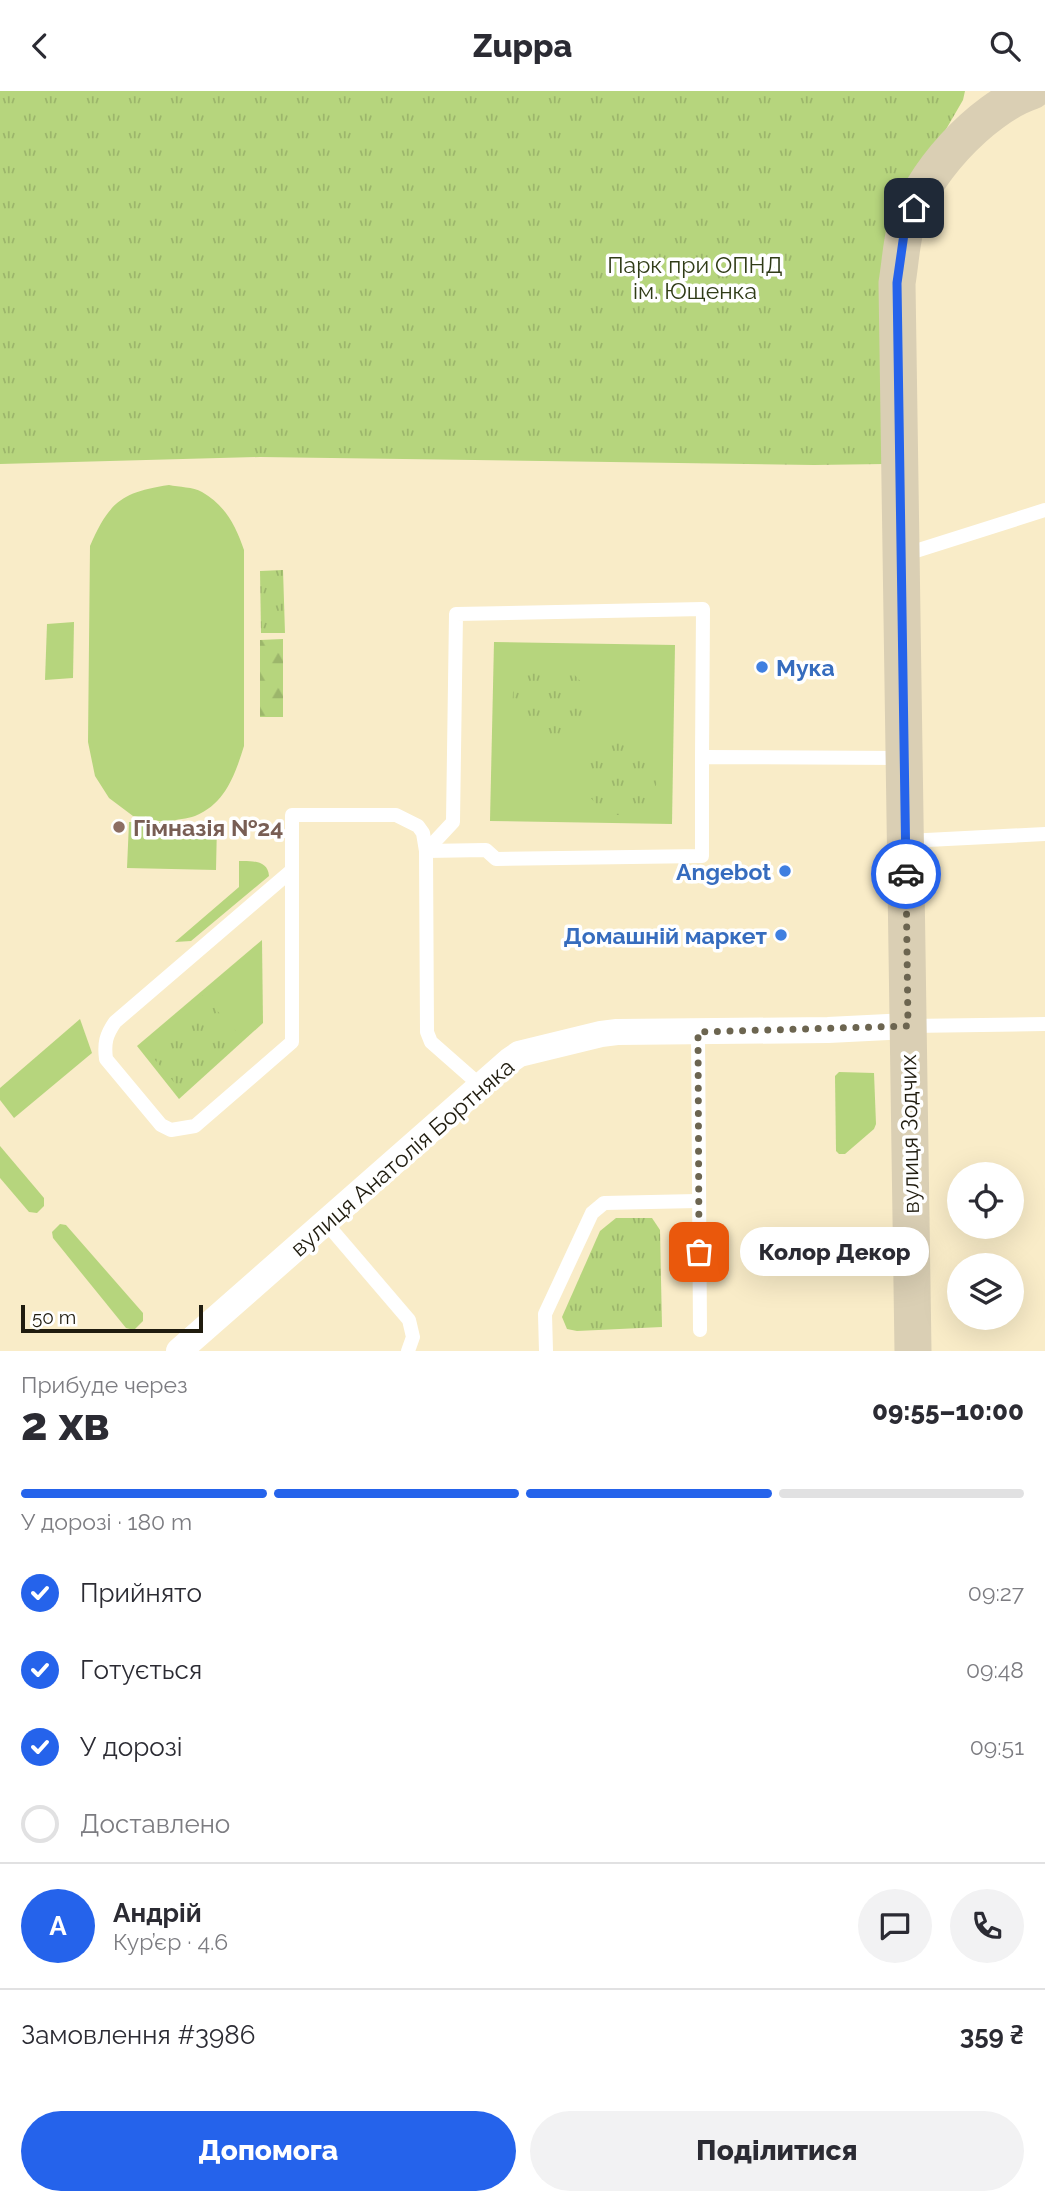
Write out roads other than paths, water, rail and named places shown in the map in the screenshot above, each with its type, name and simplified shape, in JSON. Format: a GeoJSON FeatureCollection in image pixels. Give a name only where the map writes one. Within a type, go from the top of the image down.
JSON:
{"type":"FeatureCollection","features":[{"type":"Feature","properties":{"kind":"main road","name":"вулиця Зодчих"},"geometry":{"type":"LineString","coordinates":[[913,1351],[897,283],[905,227],[923,188],[944,159],[972,129],[1018,93]]}},
{"type":"Feature","properties":{"kind":"street","name":"вулиця Анатолія Бортняка"},"geometry":{"type":"LineString","coordinates":[[179,1351],[520,1054],[617,1032],[908,1026]]}},
{"type":"Feature","properties":{"kind":"lane"},"geometry":{"type":"LineString","coordinates":[[901,555],[1045,510]]}},
{"type":"Feature","properties":{"kind":"lane"},"geometry":{"type":"LineString","coordinates":[[703,610],[702,856],[496,859],[486,850],[426,851],[453,822],[456,614],[703,610]]}},
{"type":"Feature","properties":{"kind":"lane"},"geometry":{"type":"LineString","coordinates":[[702,757],[904,758]]}},
{"type":"Feature","properties":{"kind":"lane"},"geometry":{"type":"LineString","coordinates":[[291,871],[115,1022],[107,1034],[104,1045],[106,1059],[161,1125],[171,1130],[195,1126],[292,1042],[292,815],[396,815],[418,826],[423,833],[426,851],[427,1032],[431,1042],[481,1086]]}},
{"type":"Feature","properties":{"kind":"lane"},"geometry":{"type":"LineString","coordinates":[[906,841],[1045,834]]}},
{"type":"Feature","properties":{"kind":"lane"},"geometry":{"type":"LineString","coordinates":[[908,1026],[1045,1024]]}},
{"type":"Feature","properties":{"kind":"lane"},"geometry":{"type":"LineString","coordinates":[[698,1032],[697,1201],[700,1330]]}},
{"type":"Feature","properties":{"kind":"lane"},"geometry":{"type":"LineString","coordinates":[[546,1351],[545,1314],[592,1213],[604,1203],[697,1201]]}},
{"type":"Feature","properties":{"kind":"lane"},"geometry":{"type":"LineString","coordinates":[[326,1223],[409,1320],[413,1337],[408,1351]]}},
{"type":"Feature","properties":{"kind":"place","name":"Мука"},"geometry":{"type":"Point","coordinates":[762,667]}},
{"type":"Feature","properties":{"kind":"place","name":"Гімназія №24"},"geometry":{"type":"Point","coordinates":[119,827]}},
{"type":"Feature","properties":{"kind":"place","name":"Angebot"},"geometry":{"type":"Point","coordinates":[785,871]}},
{"type":"Feature","properties":{"kind":"place","name":"Домашній маркет"},"geometry":{"type":"Point","coordinates":[781,935]}},
{"type":"Feature","properties":{"kind":"place","name":"Колор Декор"},"geometry":{"type":"Point","coordinates":[699,1252]}},
{"type":"Feature","properties":{"kind":"park label","name":"Парк при ОПНД ім. Ющенка"},"geometry":{"type":"Point","coordinates":[695,277]}}]}
